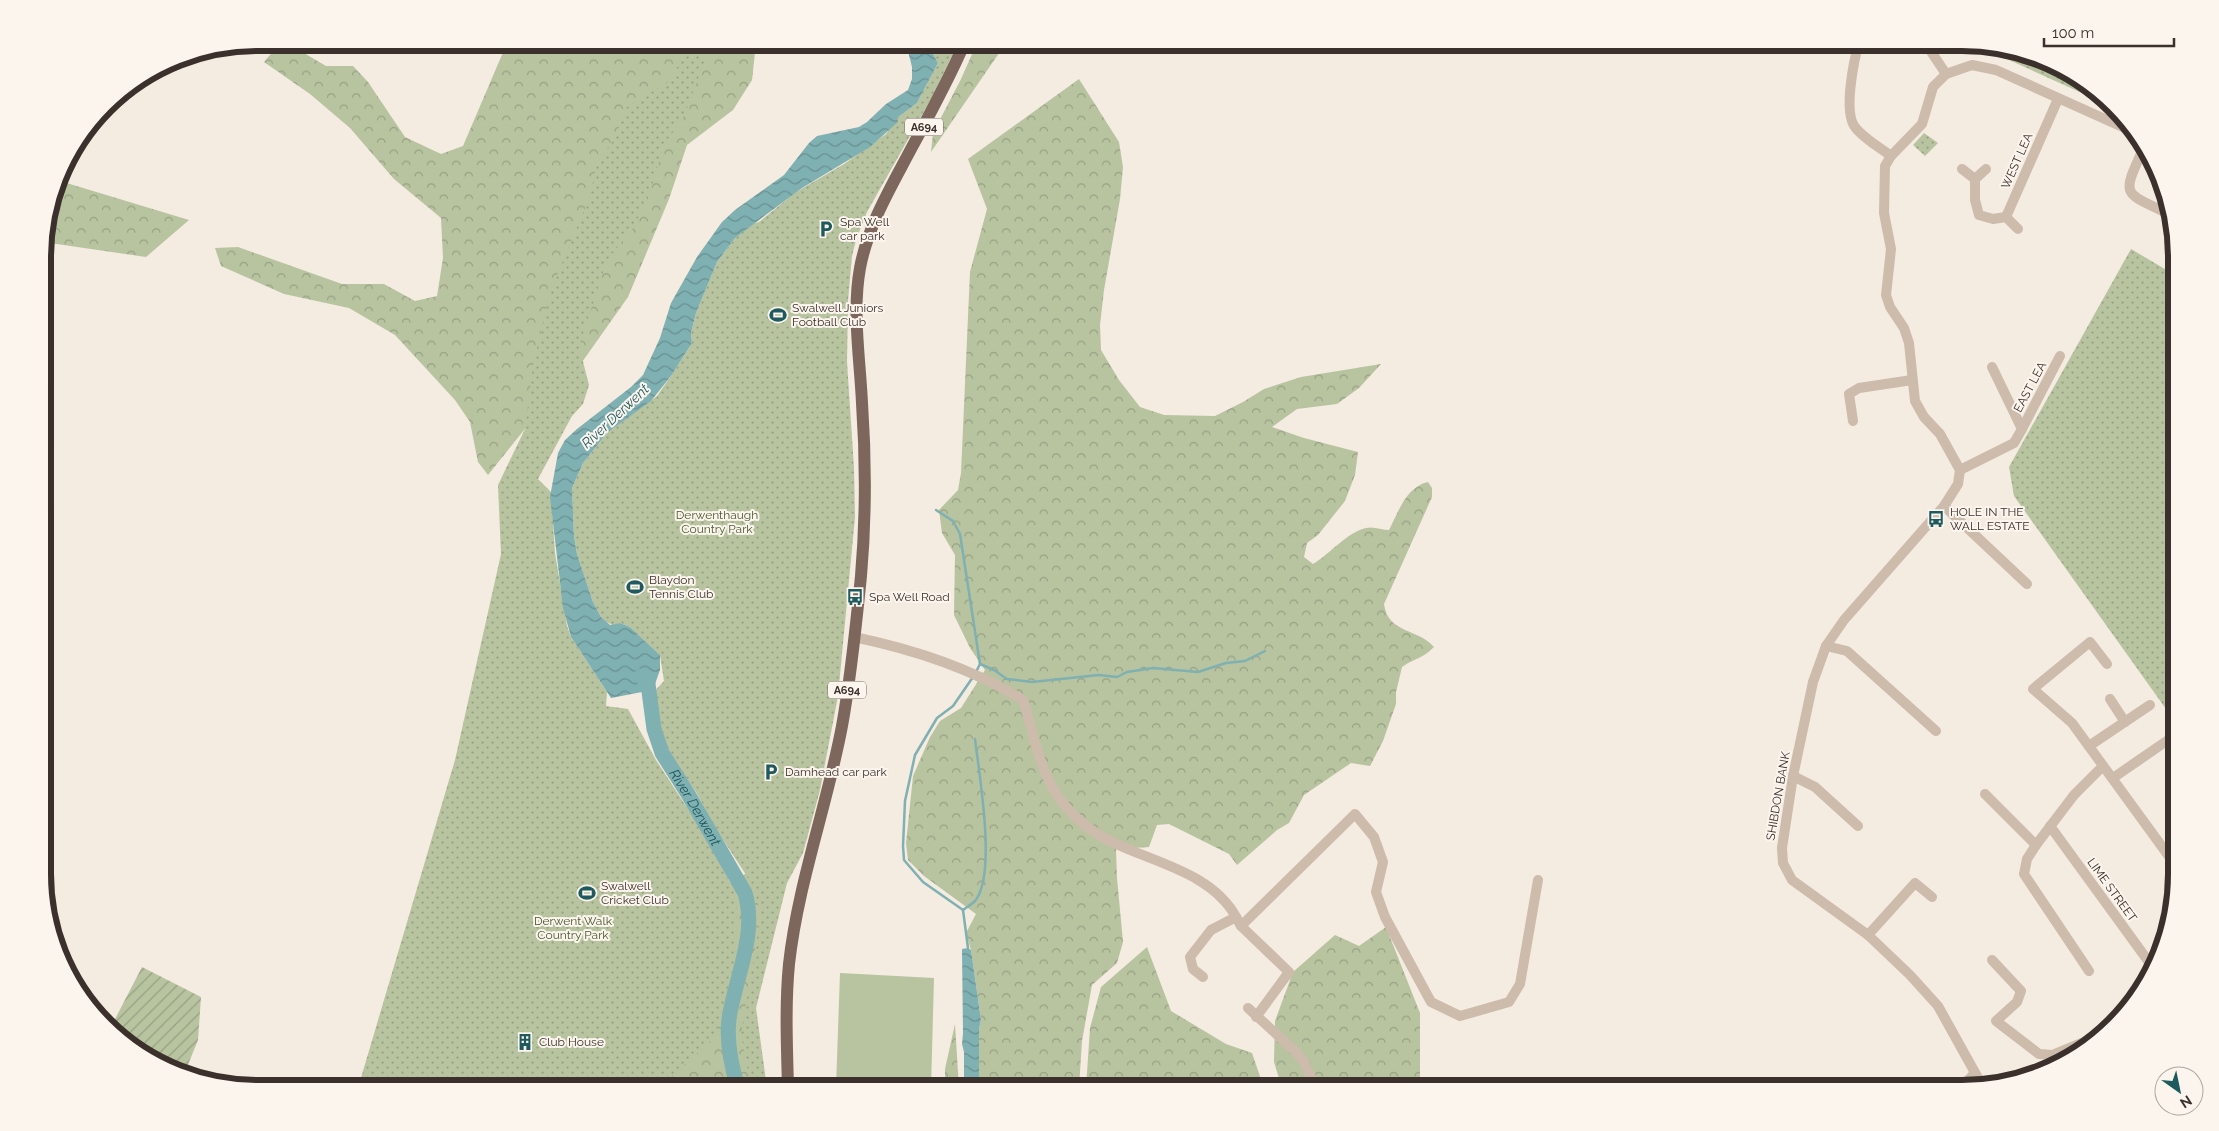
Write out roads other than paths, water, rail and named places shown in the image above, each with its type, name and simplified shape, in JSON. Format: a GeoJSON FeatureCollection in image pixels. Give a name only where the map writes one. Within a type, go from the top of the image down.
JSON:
{"type":"FeatureCollection","features":[{"type":"Feature","properties":{"kind":"main road","name":"A694"},"geometry":{"type":"LineString","coordinates":[[788,1080],[786,1020],[790,962],[810,859],[842,726],[854,637],[866,510],[865,446],[857,328],[860,268],[879,210],[939,98],[961,51]]}},
{"type":"Feature","properties":{"kind":"street"},"geometry":{"type":"LineString","coordinates":[[1856,51],[1853,61],[1850,113],[1854,126],[1891,156]]}},
{"type":"Feature","properties":{"kind":"street"},"geometry":{"type":"LineString","coordinates":[[1931,51],[1946,74]]}},
{"type":"Feature","properties":{"kind":"street"},"geometry":{"type":"LineString","coordinates":[[1960,470],[1940,434],[1924,417],[1915,401],[1909,343],[1904,328],[1890,307],[1886,295],[1891,249],[1884,213],[1886,193],[1885,166],[1891,156],[1922,124],[1933,87],[1946,74],[1972,65],[1996,70],[2122,128]]}},
{"type":"Feature","properties":{"kind":"street","name":"WEST LEA"},"geometry":{"type":"LineString","coordinates":[[2006,217],[2058,100]]}},
{"type":"Feature","properties":{"kind":"street"},"geometry":{"type":"LineString","coordinates":[[2140,155],[2128,182],[2129,190],[2135,198],[2163,211]]}},
{"type":"Feature","properties":{"kind":"street"},"geometry":{"type":"LineString","coordinates":[[1962,169],[1974,179],[1975,200],[1980,215],[1993,219],[2006,217],[2018,229]]}},
{"type":"Feature","properties":{"kind":"street"},"geometry":{"type":"LineString","coordinates":[[1974,179],[1986,169]]}},
{"type":"Feature","properties":{"kind":"street","name":"EAST LEA"},"geometry":{"type":"LineString","coordinates":[[1960,470],[2014,443],[2060,356]]}},
{"type":"Feature","properties":{"kind":"street","name":"EAST LEA"},"geometry":{"type":"LineString","coordinates":[[1992,367],[2022,428]]}},
{"type":"Feature","properties":{"kind":"street"},"geometry":{"type":"LineString","coordinates":[[1853,421],[1849,394],[1859,388],[1912,380]]}},
{"type":"Feature","properties":{"kind":"street","name":"SHIBDON BANK"},"geometry":{"type":"LineString","coordinates":[[1960,470],[1958,484],[1944,506],[1844,620],[1826,646],[1813,682],[1793,776],[1782,848],[1783,863],[1792,880],[1868,935],[1910,975],[1938,1006],[1978,1079]]}},
{"type":"Feature","properties":{"kind":"street"},"geometry":{"type":"LineString","coordinates":[[1944,506],[2027,584]]}},
{"type":"Feature","properties":{"kind":"street"},"geometry":{"type":"LineString","coordinates":[[854,637],[888,644],[961,670],[1023,700],[1044,775],[1063,802],[1084,824],[1112,842],[1153,858],[1209,886],[1228,903],[1238,922],[1289,972],[1256,1017]]}},
{"type":"Feature","properties":{"kind":"street"},"geometry":{"type":"LineString","coordinates":[[2107,664],[2090,642],[2033,689],[2072,722],[2168,855]]}},
{"type":"Feature","properties":{"kind":"street"},"geometry":{"type":"LineString","coordinates":[[1826,646],[1847,651],[1936,731]]}},
{"type":"Feature","properties":{"kind":"street"},"geometry":{"type":"LineString","coordinates":[[2110,699],[2125,722]]}},
{"type":"Feature","properties":{"kind":"street"},"geometry":{"type":"LineString","coordinates":[[2089,746],[2150,705]]}},
{"type":"Feature","properties":{"kind":"street"},"geometry":{"type":"LineString","coordinates":[[2113,778],[2168,740]]}},
{"type":"Feature","properties":{"kind":"street"},"geometry":{"type":"LineString","coordinates":[[2089,971],[2024,874],[2027,859],[2036,845],[2074,795],[2103,766]]}},
{"type":"Feature","properties":{"kind":"street"},"geometry":{"type":"LineString","coordinates":[[1793,776],[1815,787],[1858,826]]}},
{"type":"Feature","properties":{"kind":"street"},"geometry":{"type":"LineString","coordinates":[[1985,794],[2036,845]]}},
{"type":"Feature","properties":{"kind":"street"},"geometry":{"type":"LineString","coordinates":[[1203,977],[1192,969],[1190,956],[1211,930],[1238,922],[1355,814],[1374,837],[1383,862],[1376,892],[1385,917],[1431,1002],[1460,1016],[1509,1002],[1520,984],[1538,880]]}},
{"type":"Feature","properties":{"kind":"street","name":"LIME STREET"},"geometry":{"type":"LineString","coordinates":[[2050,826],[2148,962]]}},
{"type":"Feature","properties":{"kind":"street"},"geometry":{"type":"LineString","coordinates":[[1868,935],[1916,883],[1932,897]]}},
{"type":"Feature","properties":{"kind":"street"},"geometry":{"type":"LineString","coordinates":[[1992,960],[2021,991],[2018,1002],[1996,1021],[2039,1054],[2052,1054],[2074,1046]]}},
{"type":"Feature","properties":{"kind":"street"},"geometry":{"type":"LineString","coordinates":[[1248,1008],[1296,1052],[1304,1062],[1312,1080]]}},
{"type":"Feature","properties":{"kind":"street"},"geometry":{"type":"LineString","coordinates":[[1969,1080],[1975,1073]]}},
{"type":"Feature","properties":{"kind":"water"},"geometry":{"type":"Polygon","coordinates":[[[908,51],[932,51],[938,63],[917,103],[897,118],[898,122],[870,147],[802,188],[735,238],[717,262],[696,313],[691,333],[692,343],[671,376],[651,401],[607,433],[583,463],[572,488],[574,536],[577,554],[593,602],[601,617],[610,625],[620,623],[630,627],[660,655],[660,670],[655,684],[647,695],[642,692],[611,698],[571,637],[563,608],[550,497],[558,453],[565,440],[631,387],[643,375],[660,338],[671,303],[697,257],[722,222],[735,210],[784,175],[809,143],[817,136],[859,127],[886,104],[908,90],[912,79],[912,67],[908,51]]]}},
{"type":"Feature","properties":{"kind":"water"},"geometry":{"type":"Polygon","coordinates":[[[968,948],[971,950],[981,1020],[979,1029],[979,1080],[964,1080],[962,949],[968,948]]]}},
{"type":"Feature","properties":{"kind":"waterway"},"geometry":{"type":"LineString","coordinates":[[936,510],[953,521],[960,534],[980,664],[976,672]]}},
{"type":"Feature","properties":{"kind":"waterway"},"geometry":{"type":"LineString","coordinates":[[980,664],[994,670],[1007,679],[1032,682],[1099,675],[1117,677],[1127,672],[1153,668],[1198,672],[1226,663],[1245,661],[1265,651]]}},
{"type":"Feature","properties":{"kind":"waterway","name":"River Derwent"},"geometry":{"type":"LineString","coordinates":[[641,676],[648,684],[654,729],[662,753],[745,893],[749,923],[745,953],[733,998],[728,1032],[731,1061],[736,1080]]}},
{"type":"Feature","properties":{"kind":"waterway"},"geometry":{"type":"LineString","coordinates":[[968,948],[963,910],[923,882],[904,860],[903,846],[905,801],[915,755],[937,718],[953,706],[973,677]]}},
{"type":"Feature","properties":{"kind":"waterway"},"geometry":{"type":"LineString","coordinates":[[963,910],[975,901],[981,888],[985,869],[985,823],[975,739]]}},
{"type":"Feature","properties":{"kind":"place","name":"Spa Well car park"},"geometry":{"type":"Point","coordinates":[826,229]}},
{"type":"Feature","properties":{"kind":"place","name":"Swalwell Juniors Football Club"},"geometry":{"type":"Point","coordinates":[778,315]}},
{"type":"Feature","properties":{"kind":"place","name":"HOLE IN THE WALL ESTATE"},"geometry":{"type":"Point","coordinates":[1936,519]}},
{"type":"Feature","properties":{"kind":"place","name":"Blaydon Tennis Club"},"geometry":{"type":"Point","coordinates":[635,587]}},
{"type":"Feature","properties":{"kind":"place","name":"Spa Well Road"},"geometry":{"type":"Point","coordinates":[855,597]}},
{"type":"Feature","properties":{"kind":"place","name":"Damhead car park"},"geometry":{"type":"Point","coordinates":[771,772]}},
{"type":"Feature","properties":{"kind":"place","name":"Swalwell Cricket Club"},"geometry":{"type":"Point","coordinates":[587,893]}},
{"type":"Feature","properties":{"kind":"place","name":"Club House"},"geometry":{"type":"Point","coordinates":[525,1042]}},
{"type":"Feature","properties":{"kind":"park label","name":"Derwenthaugh Country Park"},"geometry":{"type":"Point","coordinates":[717,522]}},
{"type":"Feature","properties":{"kind":"park label","name":"Derwent Walk Country Park"},"geometry":{"type":"Point","coordinates":[573,928]}}]}
